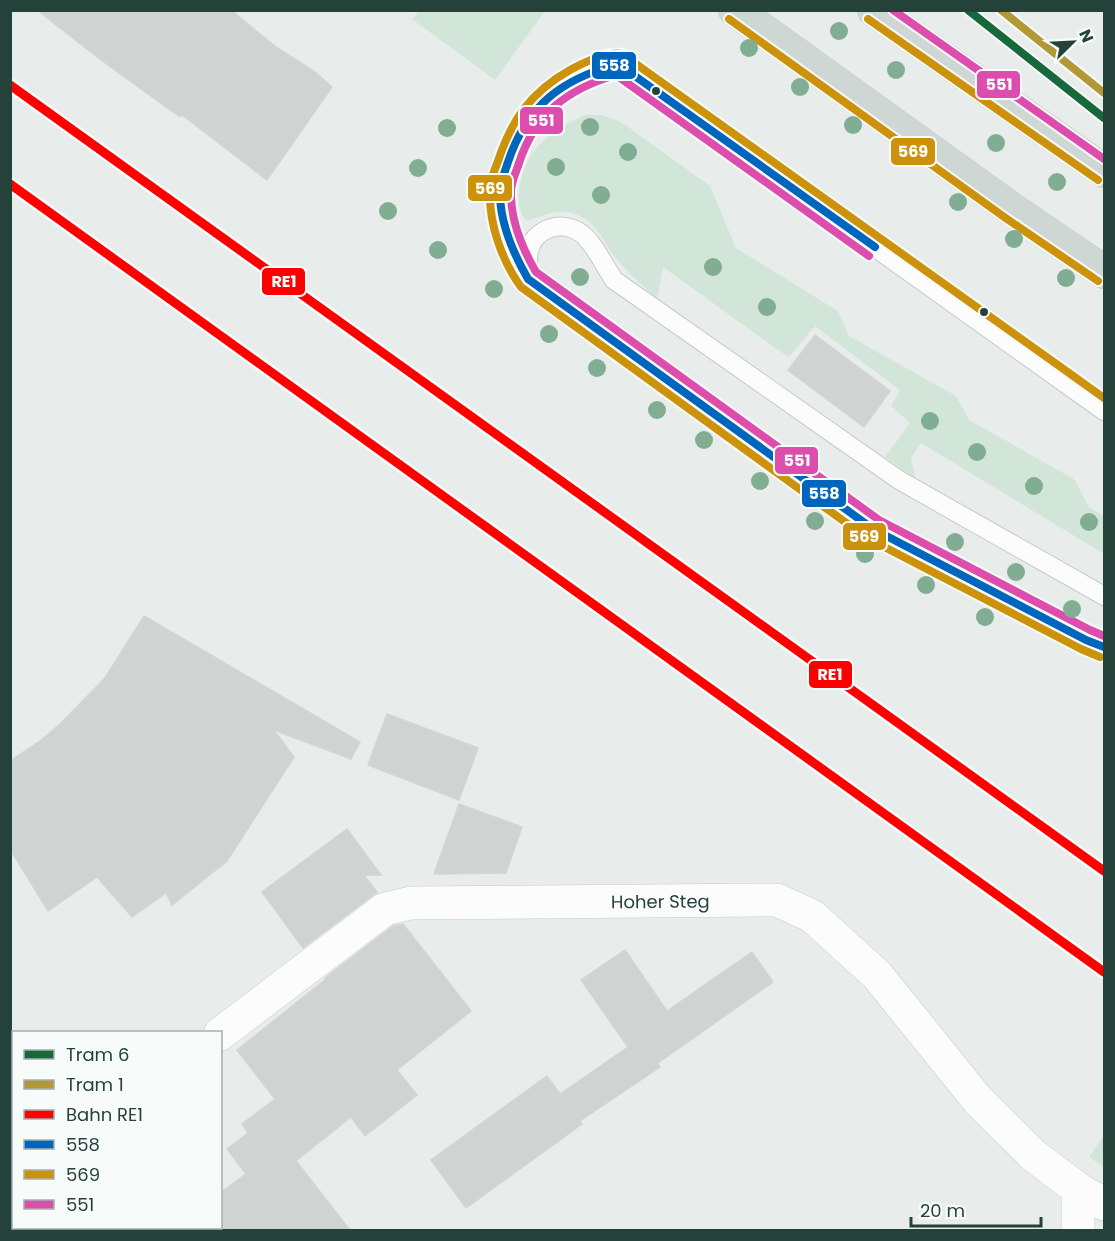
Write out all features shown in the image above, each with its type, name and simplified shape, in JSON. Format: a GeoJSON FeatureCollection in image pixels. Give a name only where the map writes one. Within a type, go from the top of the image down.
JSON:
{"type":"FeatureCollection","features":[{"type":"Feature","properties":{"kind":"main road"},"geometry":{"type":"LineString","coordinates":[[735,10],[1104,272]]}},
{"type":"Feature","properties":{"kind":"main road"},"geometry":{"type":"LineString","coordinates":[[874,10],[1104,171]]}},
{"type":"Feature","properties":{"kind":"street","name":"Hoher Steg"},"geometry":{"type":"LineString","coordinates":[[222,1032],[385,909],[423,903],[777,900],[812,916],[877,975],[977,1099],[1033,1155],[1091,1197]]}},
{"type":"Feature","properties":{"kind":"street"},"geometry":{"type":"LineString","coordinates":[[1078,1230],[1091,1197]]}},
{"type":"Feature","properties":{"kind":"lane"},"geometry":{"type":"LineString","coordinates":[[1104,411],[618,64],[588,72],[557,89],[525,123],[510,153],[500,191],[503,213],[509,242],[528,279],[873,530],[1086,640],[1104,647]]}},
{"type":"Feature","properties":{"kind":"lane"},"geometry":{"type":"LineString","coordinates":[[528,279],[528,252],[533,239],[546,229],[558,226],[570,227],[582,234],[614,280],[899,480],[1104,596]]}},
{"type":"Feature","properties":{"kind":"green space"},"geometry":{"type":"Polygon","coordinates":[[[419,11],[545,11],[495,80],[412,19],[419,11]]]}},
{"type":"Feature","properties":{"kind":"green space"},"geometry":{"type":"Polygon","coordinates":[[[585,115],[602,115],[621,122],[710,186],[736,248],[838,311],[849,336],[956,396],[969,420],[1074,479],[1089,507],[1104,516],[1104,554],[921,443],[911,458],[915,478],[885,457],[910,423],[891,406],[900,390],[815,326],[789,357],[663,267],[657,299],[620,263],[593,225],[586,219],[567,212],[555,212],[526,220],[521,211],[519,199],[523,172],[528,160],[543,141],[562,127],[585,115]]]}},
{"type":"Feature","properties":{"kind":"green space"},"geometry":{"type":"Polygon","coordinates":[[[1104,1135],[1104,1167],[1089,1157],[1104,1135]]]}},
{"type":"Feature","properties":{"kind":"building"},"geometry":{"type":"Polygon","coordinates":[[[37,10],[231,10],[276,47],[314,71],[332,87],[267,180],[182,115],[180,117],[101,60],[37,10]]]}},
{"type":"Feature","properties":{"kind":"building"},"geometry":{"type":"Polygon","coordinates":[[[815,335],[890,391],[864,427],[788,370],[815,335]]]}},
{"type":"Feature","properties":{"kind":"building"},"geometry":{"type":"Polygon","coordinates":[[[144,616],[360,742],[351,759],[274,730],[294,757],[227,861],[172,905],[166,893],[132,917],[97,877],[48,911],[10,849],[10,761],[60,724],[105,678],[144,616]]]}},
{"type":"Feature","properties":{"kind":"building"},"geometry":{"type":"Polygon","coordinates":[[[387,714],[478,748],[459,800],[368,765],[387,714]]]}},
{"type":"Feature","properties":{"kind":"building"},"geometry":{"type":"Polygon","coordinates":[[[459,804],[522,827],[506,873],[434,874],[459,804]]]}},
{"type":"Feature","properties":{"kind":"building"},"geometry":{"type":"Polygon","coordinates":[[[347,829],[381,875],[364,875],[377,892],[303,948],[262,892],[347,829]]]}},
{"type":"Feature","properties":{"kind":"building"},"geometry":{"type":"Polygon","coordinates":[[[403,924],[471,1011],[397,1070],[417,1095],[365,1136],[351,1117],[296,1161],[350,1230],[220,1230],[222,1229],[222,1192],[246,1174],[227,1149],[248,1133],[242,1124],[275,1099],[237,1050],[393,926],[403,924]]]}},
{"type":"Feature","properties":{"kind":"building"},"geometry":{"type":"Polygon","coordinates":[[[625,950],[667,1011],[752,952],[773,982],[658,1063],[660,1067],[580,1121],[582,1124],[466,1208],[431,1160],[547,1076],[560,1094],[628,1047],[581,980],[625,950]]]}},
{"type":"Feature","properties":{"kind":"tram line","name":"6"},"geometry":{"type":"LineString","coordinates":[[968,10],[1104,118]]}},
{"type":"Feature","properties":{"kind":"tram line","name":"1"},"geometry":{"type":"LineString","coordinates":[[1001,10],[1104,93]]}},
{"type":"Feature","properties":{"kind":"rail line","name":"RE1"},"geometry":{"type":"LineString","coordinates":[[10,85],[1104,871]]}},
{"type":"Feature","properties":{"kind":"rail line","name":"RE1"},"geometry":{"type":"LineString","coordinates":[[10,184],[1104,972]]}},
{"type":"Feature","properties":{"kind":"transit line","name":"551"},"geometry":{"type":"LineString","coordinates":[[893,10],[1104,159]]}},
{"type":"Feature","properties":{"kind":"transit line","name":"569"},"geometry":{"type":"LineString","coordinates":[[729,19],[1007,219],[1098,281]]}},
{"type":"Feature","properties":{"kind":"transit line","name":"569"},"geometry":{"type":"LineString","coordinates":[[868,19],[1098,180]]}},
{"type":"Feature","properties":{"kind":"transit line","name":"569"},"geometry":{"type":"LineString","coordinates":[[1100,657],[867,538],[521,287],[508,266],[498,242],[490,204],[494,172],[510,132],[534,97],[556,79],[588,61],[609,54],[622,54],[1104,398]]}},
{"type":"Feature","properties":{"kind":"transit line","name":"558"},"geometry":{"type":"LineString","coordinates":[[875,247],[618,64],[580,78],[549,97],[536,110],[516,142],[501,185],[502,215],[505,227],[517,259],[528,279],[873,529],[1086,640],[1104,647]]}},
{"type":"Feature","properties":{"kind":"transit line","name":"551"},"geometry":{"type":"LineString","coordinates":[[869,256],[616,75],[568,96],[544,117],[526,146],[511,186],[515,225],[536,272],[879,520],[1104,636]]}}]}
